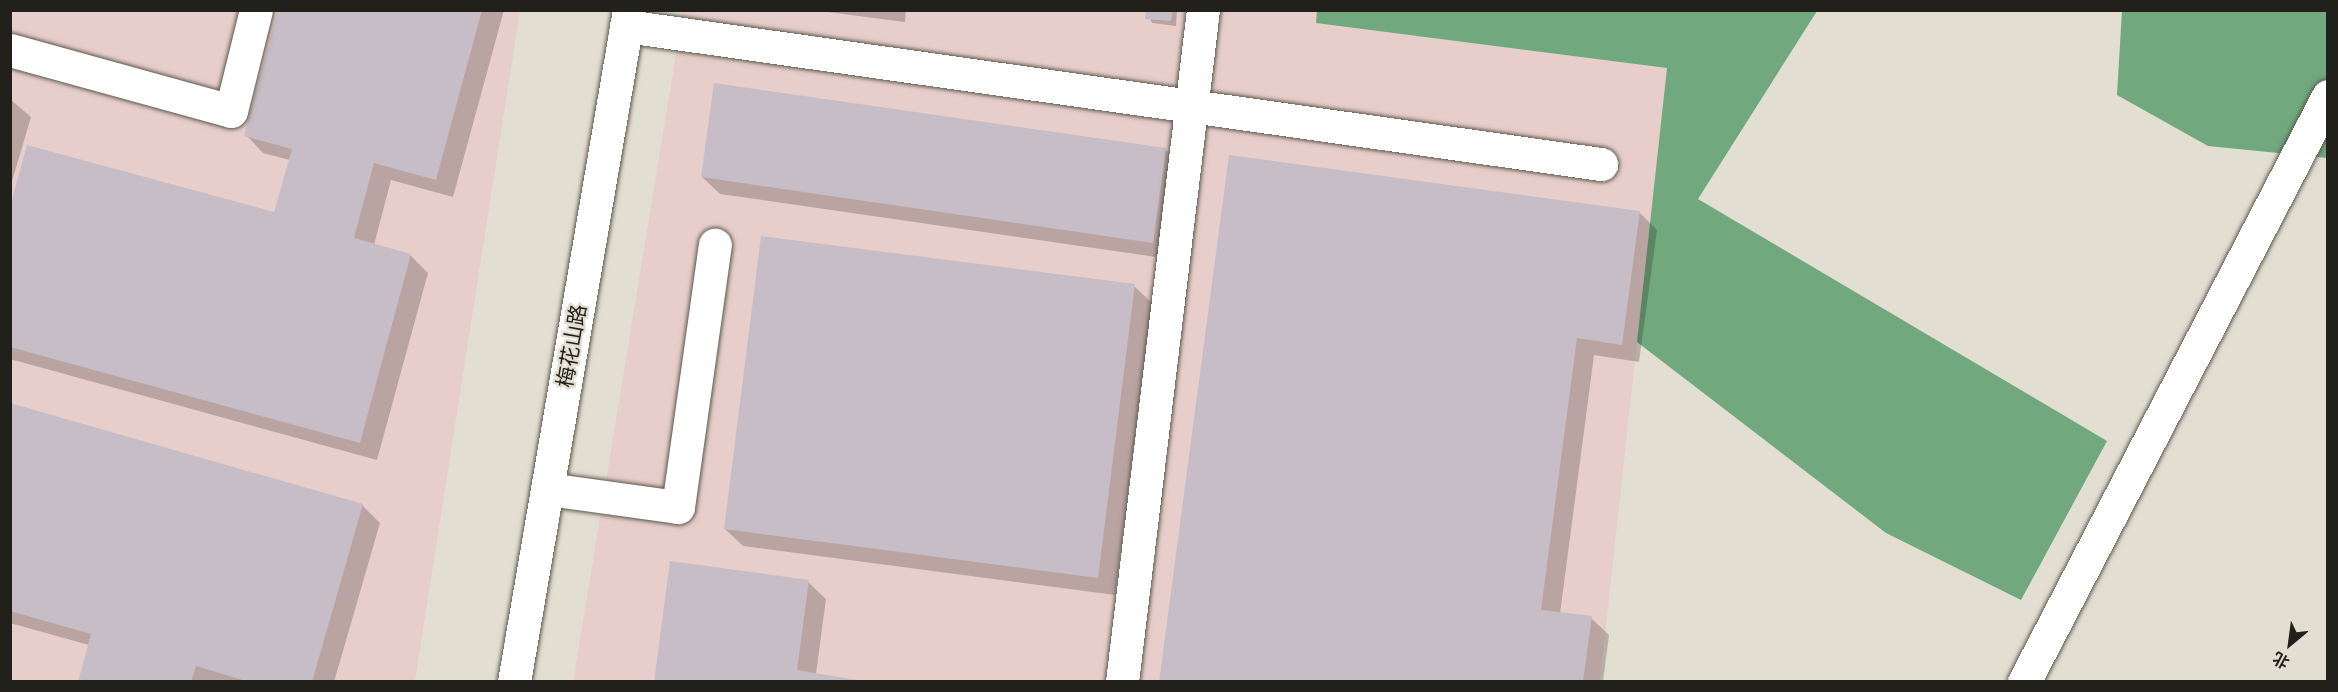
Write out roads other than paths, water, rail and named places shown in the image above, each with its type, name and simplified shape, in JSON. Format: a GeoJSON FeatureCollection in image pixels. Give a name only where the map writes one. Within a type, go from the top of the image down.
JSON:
{"type":"FeatureCollection","features":[{"type":"Feature","properties":{"kind":"street"},"geometry":{"type":"LineString","coordinates":[[10,50],[231,111],[256,10]]}},
{"type":"Feature","properties":{"kind":"street"},"geometry":{"type":"LineString","coordinates":[[1122,681],[1203,10]]}},
{"type":"Feature","properties":{"kind":"street"},"geometry":{"type":"LineString","coordinates":[[627,18],[1192,110],[1601,164]]}},
{"type":"Feature","properties":{"kind":"street","name":"梅花山路"},"geometry":{"type":"LineString","coordinates":[[514,681],[627,18]]}},
{"type":"Feature","properties":{"kind":"street"},"geometry":{"type":"LineString","coordinates":[[2024,681],[2328,96]]}},
{"type":"Feature","properties":{"kind":"street"},"geometry":{"type":"LineString","coordinates":[[548,489],[678,507],[715,245]]}}]}
